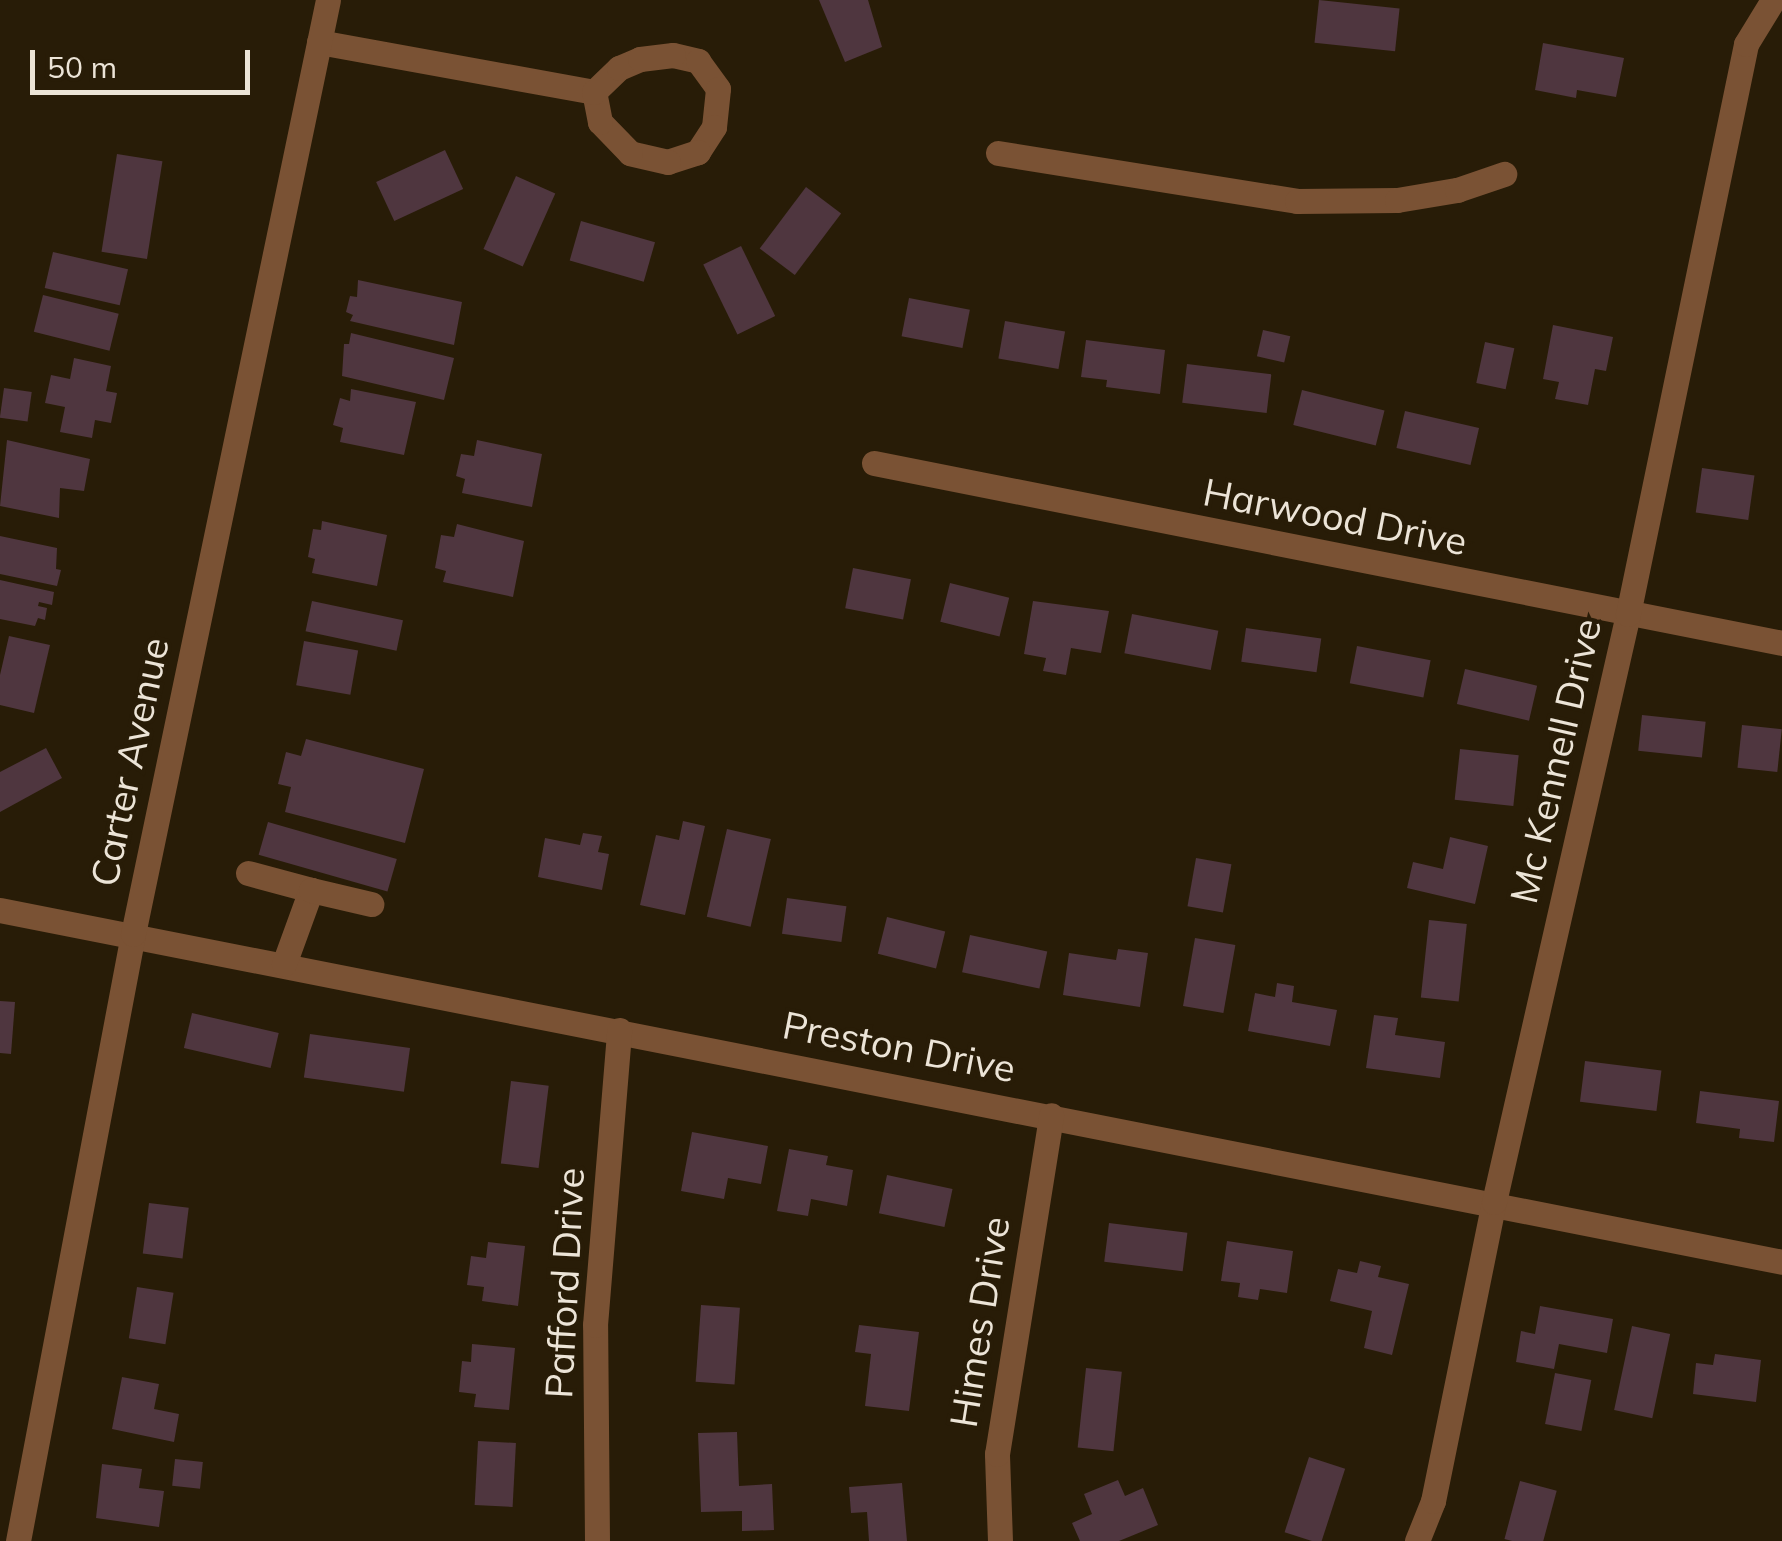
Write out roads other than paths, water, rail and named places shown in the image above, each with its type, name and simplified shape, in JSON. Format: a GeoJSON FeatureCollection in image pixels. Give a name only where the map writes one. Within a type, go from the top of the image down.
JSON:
{"type":"FeatureCollection","features":[{"type":"Feature","properties":{"kind":"street","name":"Carter Avenue"},"geometry":{"type":"LineString","coordinates":[[18,1541],[133,934],[328,0]]}},
{"type":"Feature","properties":{"kind":"street","name":"Mc Kennell Drive"},"geometry":{"type":"LineString","coordinates":[[1417,1541],[1433,1501],[1494,1202],[1628,614],[1746,44],[1772,0]]}},
{"type":"Feature","properties":{"kind":"street"},"geometry":{"type":"LineString","coordinates":[[319,42],[594,92]]}},
{"type":"Feature","properties":{"kind":"street"},"geometry":{"type":"LineString","coordinates":[[672,55],[698,62],[718,89],[714,126],[698,152],[668,162],[630,153],[600,122],[594,92],[619,68],[640,59],[672,55]]}},
{"type":"Feature","properties":{"kind":"street"},"geometry":{"type":"LineString","coordinates":[[998,153],[1297,201],[1397,200],[1457,190],[1504,174]]}},
{"type":"Feature","properties":{"kind":"street","name":"Harwood Drive"},"geometry":{"type":"LineString","coordinates":[[874,463],[1782,643]]}},
{"type":"Feature","properties":{"kind":"street"},"geometry":{"type":"LineString","coordinates":[[248,873],[372,904]]}},
{"type":"Feature","properties":{"kind":"street"},"geometry":{"type":"LineString","coordinates":[[284,964],[311,890]]}},
{"type":"Feature","properties":{"kind":"street","name":"Preston Drive"},"geometry":{"type":"LineString","coordinates":[[0,910],[1494,1202],[1782,1262]]}},
{"type":"Feature","properties":{"kind":"street","name":"Pafford Drive"},"geometry":{"type":"LineString","coordinates":[[597,1541],[595,1325],[619,1030]]}},
{"type":"Feature","properties":{"kind":"street","name":"Himes Drive"},"geometry":{"type":"LineString","coordinates":[[1000,1541],[997,1454],[1050,1115]]}}]}
